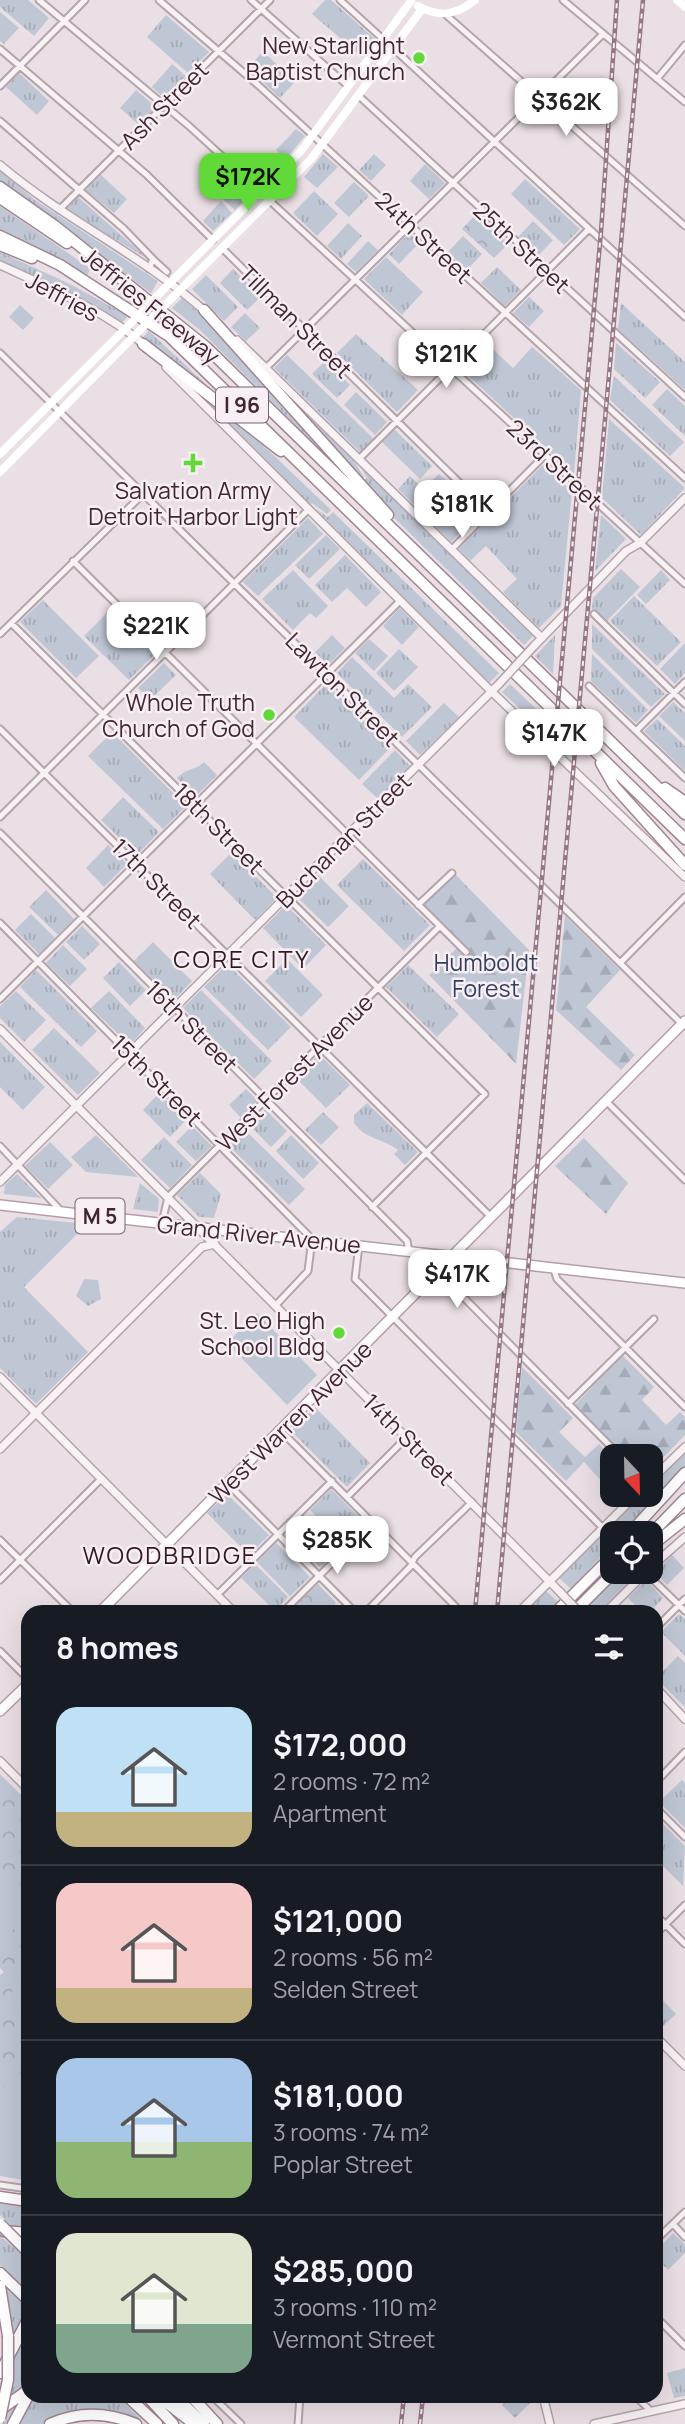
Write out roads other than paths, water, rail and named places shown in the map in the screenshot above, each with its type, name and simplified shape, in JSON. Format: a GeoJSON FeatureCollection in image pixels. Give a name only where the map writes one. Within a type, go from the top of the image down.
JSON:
{"type":"FeatureCollection","features":[{"type":"Feature","properties":{"kind":"highway","name":"Jeffries Freeway"},"geometry":{"type":"LineString","coordinates":[[0,187],[55,226],[206,346],[685,814]]}},
{"type":"Feature","properties":{"kind":"highway"},"geometry":{"type":"LineString","coordinates":[[0,198],[131,288]]}},
{"type":"Feature","properties":{"kind":"highway","name":"Jeffries Freeway"},"geometry":{"type":"LineString","coordinates":[[0,236],[60,265],[161,329],[685,839]]}},
{"type":"Feature","properties":{"kind":"highway"},"geometry":{"type":"LineString","coordinates":[[0,245],[87,283]]}},
{"type":"Feature","properties":{"kind":"highway"},"geometry":{"type":"LineString","coordinates":[[204,310],[442,576]]}},
{"type":"Feature","properties":{"kind":"highway"},"geometry":{"type":"LineString","coordinates":[[138,338],[321,484]]}},
{"type":"Feature","properties":{"kind":"highway"},"geometry":{"type":"LineString","coordinates":[[600,759],[614,786],[685,865]]}},
{"type":"Feature","properties":{"kind":"highway"},"geometry":{"type":"LineString","coordinates":[[643,773],[685,802]]}},
{"type":"Feature","properties":{"kind":"highway"},"geometry":{"type":"LineString","coordinates":[[643,1521],[685,1473]]}},
{"type":"Feature","properties":{"kind":"highway"},"geometry":{"type":"LineString","coordinates":[[645,1521],[685,1482]]}},
{"type":"Feature","properties":{"kind":"highway"},"geometry":{"type":"LineString","coordinates":[[663,1522],[685,1499]]}},
{"type":"Feature","properties":{"kind":"highway"},"geometry":{"type":"LineString","coordinates":[[663,1537],[685,1520]]}},
{"type":"Feature","properties":{"kind":"highway"},"geometry":{"type":"LineString","coordinates":[[563,1605],[600,1568]]}},
{"type":"Feature","properties":{"kind":"highway"},"geometry":{"type":"LineString","coordinates":[[581,1605],[602,1584]]}},
{"type":"Feature","properties":{"kind":"highway"},"geometry":{"type":"LineString","coordinates":[[0,2197],[21,2200]]}},
{"type":"Feature","properties":{"kind":"highway"},"geometry":{"type":"LineString","coordinates":[[3,2229],[21,2232]]}},
{"type":"Feature","properties":{"kind":"highway"},"geometry":{"type":"LineString","coordinates":[[3,2229],[21,2246]]}},
{"type":"Feature","properties":{"kind":"highway"},"geometry":{"type":"LineString","coordinates":[[0,2273],[21,2293]]}},
{"type":"Feature","properties":{"kind":"highway"},"geometry":{"type":"LineString","coordinates":[[0,2286],[7,2324],[9,2366],[0,2418]]}},
{"type":"Feature","properties":{"kind":"highway"},"geometry":{"type":"LineString","coordinates":[[0,2372],[21,2332]]}},
{"type":"Feature","properties":{"kind":"highway"},"geometry":{"type":"LineString","coordinates":[[0,2410],[21,2395]]}},
{"type":"Feature","properties":{"kind":"highway"},"geometry":{"type":"LineString","coordinates":[[14,2422],[24,2403]]}},
{"type":"Feature","properties":{"kind":"highway"},"geometry":{"type":"LineString","coordinates":[[134,2403],[157,2424]]}},
{"type":"Feature","properties":{"kind":"highway"},"geometry":{"type":"LineString","coordinates":[[158,2403],[173,2424]]}},
{"type":"Feature","properties":{"kind":"highway"},"geometry":{"type":"LineString","coordinates":[[160,2403],[194,2424]]}},
{"type":"Feature","properties":{"kind":"highway"},"geometry":{"type":"LineString","coordinates":[[182,2403],[204,2424]]}},
{"type":"Feature","properties":{"kind":"highway"},"geometry":{"type":"LineString","coordinates":[[198,2403],[217,2424]]}},
{"type":"Feature","properties":{"kind":"highway"},"geometry":{"type":"LineString","coordinates":[[50,2424],[90,2414],[112,2416],[136,2424]]}},
{"type":"Feature","properties":{"kind":"main road"},"geometry":{"type":"LineString","coordinates":[[0,454],[301,151],[411,1],[422,9],[445,14],[459,11],[475,0]]}},
{"type":"Feature","properties":{"kind":"main road"},"geometry":{"type":"LineString","coordinates":[[677,0],[685,7]]}},
{"type":"Feature","properties":{"kind":"main road"},"geometry":{"type":"LineString","coordinates":[[0,472],[122,350],[138,338],[177,292],[311,159],[422,9]]}},
{"type":"Feature","properties":{"kind":"main road"},"geometry":{"type":"LineString","coordinates":[[372,57],[375,63],[382,65]]}},
{"type":"Feature","properties":{"kind":"main road"},"geometry":{"type":"LineString","coordinates":[[361,72],[368,72],[371,80]]}},
{"type":"Feature","properties":{"kind":"main road"},"geometry":{"type":"LineString","coordinates":[[324,121],[327,128],[334,129]]}},
{"type":"Feature","properties":{"kind":"main road"},"geometry":{"type":"LineString","coordinates":[[301,151],[308,152],[311,159]]}},
{"type":"Feature","properties":{"kind":"main road"},"geometry":{"type":"LineString","coordinates":[[245,208],[246,216],[254,217]]}},
{"type":"Feature","properties":{"kind":"main road"},"geometry":{"type":"LineString","coordinates":[[229,224],[239,223],[240,232]]}},
{"type":"Feature","properties":{"kind":"main road"},"geometry":{"type":"LineString","coordinates":[[184,268],[186,276],[193,277]]}},
{"type":"Feature","properties":{"kind":"main road"},"geometry":{"type":"LineString","coordinates":[[113,341],[121,342],[122,350]]}},
{"type":"Feature","properties":{"kind":"main road"},"geometry":{"type":"LineString","coordinates":[[66,388],[68,395],[76,396]]}},
{"type":"Feature","properties":{"kind":"main road"},"geometry":{"type":"LineString","coordinates":[[34,419],[44,419],[44,428]]}},
{"type":"Feature","properties":{"kind":"main road"},"geometry":{"type":"LineString","coordinates":[[0,461],[14,447],[17,437]]}},
{"type":"Feature","properties":{"kind":"main road","name":"West Warren Avenue"},"geometry":{"type":"LineString","coordinates":[[107,1605],[394,1318],[490,1216],[684,1024]]}},
{"type":"Feature","properties":{"kind":"main road","name":"Grand River Avenue"},"geometry":{"type":"LineString","coordinates":[[0,1205],[685,1283]]}},
{"type":"Feature","properties":{"kind":"main road"},"geometry":{"type":"LineString","coordinates":[[0,1711],[21,1688]]}},
{"type":"Feature","properties":{"kind":"street"},"geometry":{"type":"LineString","coordinates":[[39,0],[164,105],[261,192]]}},
{"type":"Feature","properties":{"kind":"street"},"geometry":{"type":"LineString","coordinates":[[0,86],[85,0]]}},
{"type":"Feature","properties":{"kind":"street","name":"24th Street"},"geometry":{"type":"LineString","coordinates":[[159,0],[323,144],[685,478]]}},
{"type":"Feature","properties":{"kind":"street"},"geometry":{"type":"LineString","coordinates":[[251,0],[349,87]]}},
{"type":"Feature","properties":{"kind":"street","name":"Ash Street"},"geometry":{"type":"LineString","coordinates":[[59,210],[270,0]]}},
{"type":"Feature","properties":{"kind":"street"},"geometry":{"type":"LineString","coordinates":[[340,0],[384,40]]}},
{"type":"Feature","properties":{"kind":"street"},"geometry":{"type":"LineString","coordinates":[[563,0],[685,102]]}},
{"type":"Feature","properties":{"kind":"street"},"geometry":{"type":"LineString","coordinates":[[445,14],[685,226]]}},
{"type":"Feature","properties":{"kind":"street"},"geometry":{"type":"LineString","coordinates":[[266,368],[603,34]]}},
{"type":"Feature","properties":{"kind":"street"},"geometry":{"type":"LineString","coordinates":[[657,79],[685,45]]}},
{"type":"Feature","properties":{"kind":"street"},"geometry":{"type":"LineString","coordinates":[[0,49],[118,150],[213,240]]}},
{"type":"Feature","properties":{"kind":"street"},"geometry":{"type":"LineString","coordinates":[[394,49],[685,317]]}},
{"type":"Feature","properties":{"kind":"street","name":"25th Street"},"geometry":{"type":"LineString","coordinates":[[359,96],[685,397]]}},
{"type":"Feature","properties":{"kind":"street"},"geometry":{"type":"LineString","coordinates":[[0,121],[132,236],[167,272]]}},
{"type":"Feature","properties":{"kind":"street"},"geometry":{"type":"LineString","coordinates":[[0,165],[59,210],[149,269],[167,286],[204,310],[542,638]]}},
{"type":"Feature","properties":{"kind":"street","name":"23rd Street"},"geometry":{"type":"LineString","coordinates":[[270,201],[685,584]]}},
{"type":"Feature","properties":{"kind":"street"},"geometry":{"type":"LineString","coordinates":[[359,459],[589,229]]}},
{"type":"Feature","properties":{"kind":"street","name":"Tillman Street"},"geometry":{"type":"LineString","coordinates":[[222,249],[489,512]]}},
{"type":"Feature","properties":{"kind":"street"},"geometry":{"type":"LineString","coordinates":[[149,269],[154,260]]}},
{"type":"Feature","properties":{"kind":"street","name":"Jeffries"},"geometry":{"type":"LineString","coordinates":[[1,266],[127,327],[492,692],[685,877]]}},
{"type":"Feature","properties":{"kind":"street","name":"Lawton Street"},"geometry":{"type":"LineString","coordinates":[[0,353],[145,492],[684,1024]]}},
{"type":"Feature","properties":{"kind":"street"},"geometry":{"type":"LineString","coordinates":[[452,550],[545,455]]}},
{"type":"Feature","properties":{"kind":"street"},"geometry":{"type":"LineString","coordinates":[[0,634],[145,492]]}},
{"type":"Feature","properties":{"kind":"street","name":"Buchanan Street"},"geometry":{"type":"LineString","coordinates":[[0,1182],[492,692],[626,551],[640,543],[685,498]]}},
{"type":"Feature","properties":{"kind":"street"},"geometry":{"type":"LineString","coordinates":[[0,817],[309,509]]}},
{"type":"Feature","properties":{"kind":"street"},"geometry":{"type":"LineString","coordinates":[[73,561],[466,952]]}},
{"type":"Feature","properties":{"kind":"street"},"geometry":{"type":"LineString","coordinates":[[0,999],[400,601]]}},
{"type":"Feature","properties":{"kind":"street"},"geometry":{"type":"LineString","coordinates":[[594,614],[685,704]]}},
{"type":"Feature","properties":{"kind":"street","name":"18th Street"},"geometry":{"type":"LineString","coordinates":[[12,623],[485,1094],[426,1153]]}},
{"type":"Feature","properties":{"kind":"street"},"geometry":{"type":"LineString","coordinates":[[636,731],[685,682]]}},
{"type":"Feature","properties":{"kind":"street"},"geometry":{"type":"LineString","coordinates":[[589,685],[685,778]]}},
{"type":"Feature","properties":{"kind":"street","name":"17th Street"},"geometry":{"type":"LineString","coordinates":[[0,729],[490,1216]]}},
{"type":"Feature","properties":{"kind":"street","name":"16th Street"},"geometry":{"type":"LineString","coordinates":[[0,833],[608,1444]]}},
{"type":"Feature","properties":{"kind":"street"},"geometry":{"type":"LineString","coordinates":[[418,905],[452,873]]}},
{"type":"Feature","properties":{"kind":"street"},"geometry":{"type":"LineString","coordinates":[[621,962],[685,897]]}},
{"type":"Feature","properties":{"kind":"street","name":"15th Street"},"geometry":{"type":"LineString","coordinates":[[0,923],[221,1144],[312,1240]]}},
{"type":"Feature","properties":{"kind":"street","name":"West Forest Avenue"},"geometry":{"type":"LineString","coordinates":[[168,1197],[439,926]]}},
{"type":"Feature","properties":{"kind":"street","name":"14th Street"},"geometry":{"type":"LineString","coordinates":[[0,1029],[572,1605]]}},
{"type":"Feature","properties":{"kind":"street"},"geometry":{"type":"LineString","coordinates":[[606,1101],[685,1180]]}},
{"type":"Feature","properties":{"kind":"street"},"geometry":{"type":"LineString","coordinates":[[0,1146],[62,1212]]}},
{"type":"Feature","properties":{"kind":"street"},"geometry":{"type":"LineString","coordinates":[[372,1207],[426,1153]]}},
{"type":"Feature","properties":{"kind":"street"},"geometry":{"type":"LineString","coordinates":[[162,1223],[168,1197]]}},
{"type":"Feature","properties":{"kind":"street"},"geometry":{"type":"LineString","coordinates":[[276,1305],[307,1271],[312,1240]]}},
{"type":"Feature","properties":{"kind":"street"},"geometry":{"type":"LineString","coordinates":[[0,1450],[202,1247],[215,1244]]}},
{"type":"Feature","properties":{"kind":"street"},"geometry":{"type":"LineString","coordinates":[[359,1245],[355,1279],[600,1525]]}},
{"type":"Feature","properties":{"kind":"street"},"geometry":{"type":"LineString","coordinates":[[553,1267],[557,1279],[685,1407]]}},
{"type":"Feature","properties":{"kind":"street"},"geometry":{"type":"LineString","coordinates":[[568,1404],[654,1319]]}},
{"type":"Feature","properties":{"kind":"street"},"geometry":{"type":"LineString","coordinates":[[1,1378],[226,1605]]}},
{"type":"Feature","properties":{"kind":"street"},"geometry":{"type":"LineString","coordinates":[[281,1430],[455,1605]]}},
{"type":"Feature","properties":{"kind":"street"},"geometry":{"type":"LineString","coordinates":[[347,1497],[407,1437]]}},
{"type":"Feature","properties":{"kind":"street"},"geometry":{"type":"LineString","coordinates":[[663,1468],[685,1447]]}},
{"type":"Feature","properties":{"kind":"street"},"geometry":{"type":"LineString","coordinates":[[0,1580],[101,1479]]}},
{"type":"Feature","properties":{"kind":"street"},"geometry":{"type":"LineString","coordinates":[[217,1595],[332,1481]]}},
{"type":"Feature","properties":{"kind":"street"},"geometry":{"type":"LineString","coordinates":[[228,1484],[348,1605]]}},
{"type":"Feature","properties":{"kind":"street"},"geometry":{"type":"LineString","coordinates":[[373,1605],[410,1567],[411,1561],[472,1502]]}},
{"type":"Feature","properties":{"kind":"street"},"geometry":{"type":"LineString","coordinates":[[610,1521],[623,1507]]}},
{"type":"Feature","properties":{"kind":"street"},"geometry":{"type":"LineString","coordinates":[[290,1605],[373,1522]]}},
{"type":"Feature","properties":{"kind":"street"},"geometry":{"type":"LineString","coordinates":[[526,1605],[600,1531]]}},
{"type":"Feature","properties":{"kind":"street"},"geometry":{"type":"LineString","coordinates":[[663,1556],[685,1537]]}},
{"type":"Feature","properties":{"kind":"street"},"geometry":{"type":"LineString","coordinates":[[0,1540],[65,1605]]}},
{"type":"Feature","properties":{"kind":"street"},"geometry":{"type":"LineString","coordinates":[[613,1605],[634,1584]]}},
{"type":"Feature","properties":{"kind":"street"},"geometry":{"type":"LineString","coordinates":[[658,1584],[685,1611]]}},
{"type":"Feature","properties":{"kind":"street"},"geometry":{"type":"LineString","coordinates":[[663,1621],[685,1600]]}},
{"type":"Feature","properties":{"kind":"street"},"geometry":{"type":"LineString","coordinates":[[0,1651],[21,1674]]}},
{"type":"Feature","properties":{"kind":"street"},"geometry":{"type":"LineString","coordinates":[[663,1695],[685,1719]]}},
{"type":"Feature","properties":{"kind":"street"},"geometry":{"type":"LineString","coordinates":[[663,1775],[685,1752]]}},
{"type":"Feature","properties":{"kind":"street"},"geometry":{"type":"LineString","coordinates":[[0,1761],[21,1782]]}},
{"type":"Feature","properties":{"kind":"street"},"geometry":{"type":"LineString","coordinates":[[663,1815],[685,1837]]}},
{"type":"Feature","properties":{"kind":"street"},"geometry":{"type":"LineString","coordinates":[[663,1927],[685,1905]]}},
{"type":"Feature","properties":{"kind":"street"},"geometry":{"type":"LineString","coordinates":[[663,1921],[685,1944]]}},
{"type":"Feature","properties":{"kind":"street"},"geometry":{"type":"LineString","coordinates":[[663,2043],[684,2062]]}},
{"type":"Feature","properties":{"kind":"street"},"geometry":{"type":"LineString","coordinates":[[0,2185],[21,2188]]}},
{"type":"Feature","properties":{"kind":"street"},"geometry":{"type":"LineString","coordinates":[[663,2234],[685,2212]]}},
{"type":"Feature","properties":{"kind":"street"},"geometry":{"type":"LineString","coordinates":[[673,2224],[685,2237]]}},
{"type":"Feature","properties":{"kind":"street"},"geometry":{"type":"LineString","coordinates":[[663,2325],[685,2346]]}},
{"type":"Feature","properties":{"kind":"street"},"geometry":{"type":"LineString","coordinates":[[219,2403],[241,2424]]}},
{"type":"Feature","properties":{"kind":"street"},"geometry":{"type":"LineString","coordinates":[[298,2424],[300,2403]]}},
{"type":"Feature","properties":{"kind":"street"},"geometry":{"type":"LineString","coordinates":[[545,2403],[550,2424]]}},
{"type":"Feature","properties":{"kind":"street"},"geometry":{"type":"LineString","coordinates":[[642,2403],[651,2412]]}},
{"type":"Feature","properties":{"kind":"street"},"geometry":{"type":"LineString","coordinates":[[594,2424],[622,2421],[685,2404]]}},
{"type":"Feature","properties":{"kind":"railway"},"geometry":{"type":"LineString","coordinates":[[476,1605],[601,232],[617,0]]}},
{"type":"Feature","properties":{"kind":"railway"},"geometry":{"type":"LineString","coordinates":[[498,1605],[643,0]]}},
{"type":"Feature","properties":{"kind":"railway"},"geometry":{"type":"LineString","coordinates":[[401,2424],[403,2403]]}},
{"type":"Feature","properties":{"kind":"railway"},"geometry":{"type":"LineString","coordinates":[[420,2424],[422,2403]]}},
{"type":"Feature","properties":{"kind":"place","name":"New Starlight Baptist Church"},"geometry":{"type":"Point","coordinates":[419,58]}},
{"type":"Feature","properties":{"kind":"place","name":"Salvation Army Detroit Harbor Light"},"geometry":{"type":"Point","coordinates":[193,463]}},
{"type":"Feature","properties":{"kind":"place","name":"Whole Truth Church of God"},"geometry":{"type":"Point","coordinates":[269,715]}},
{"type":"Feature","properties":{"kind":"place","name":"St. Leo High School Bldg"},"geometry":{"type":"Point","coordinates":[339,1333]}},
{"type":"Feature","properties":{"kind":"district","name":"CORE CITY"},"geometry":{"type":"Point","coordinates":[242,958]}},
{"type":"Feature","properties":{"kind":"district","name":"WOODBRIDGE"},"geometry":{"type":"Point","coordinates":[170,1554]}},
{"type":"Feature","properties":{"kind":"park label","name":"Humboldt Forest"},"geometry":{"type":"Point","coordinates":[486,975]}}]}
